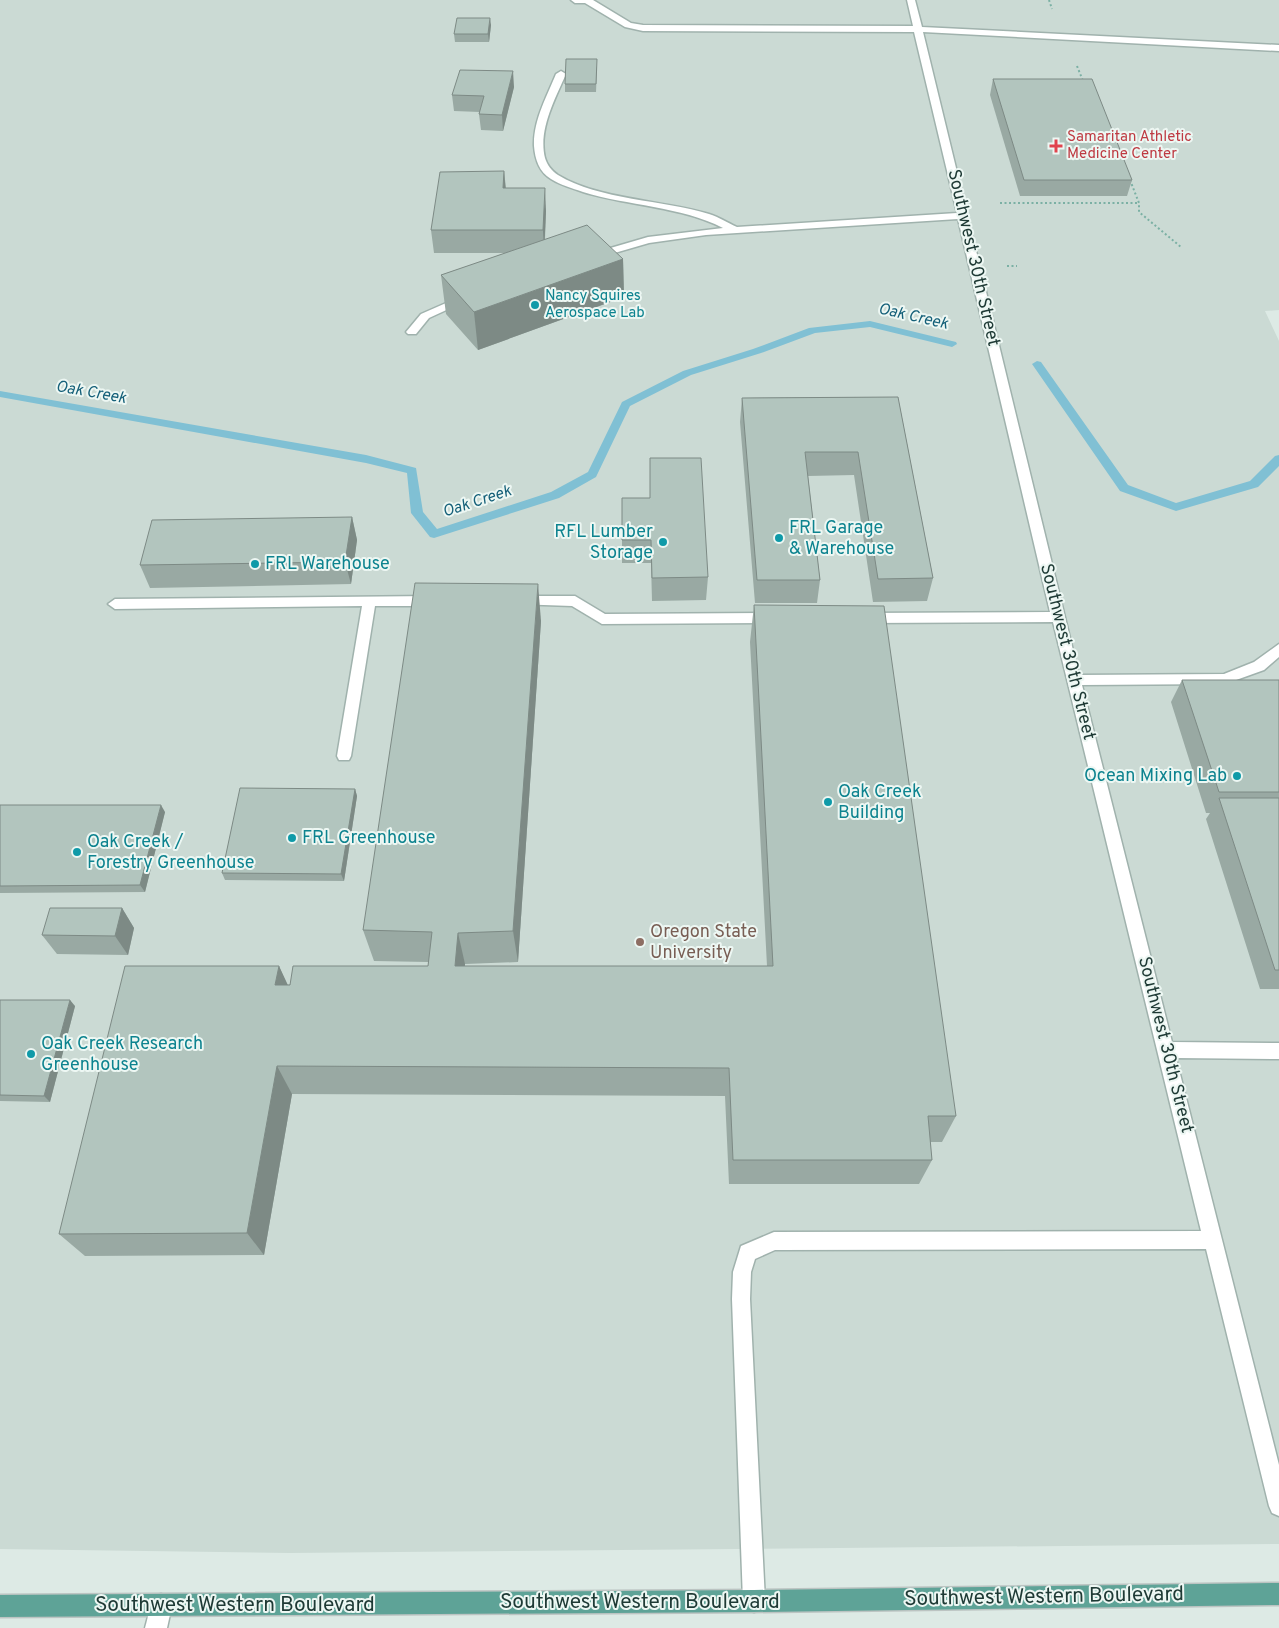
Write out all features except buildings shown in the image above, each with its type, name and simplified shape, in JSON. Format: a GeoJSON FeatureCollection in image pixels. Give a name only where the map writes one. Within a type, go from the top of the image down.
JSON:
{"type":"FeatureCollection","features":[{"type":"Feature","properties":{"kind":"main road","name":"Southwest Western Boulevard"},"geometry":{"type":"LineString","coordinates":[[0,1606],[754,1601],[1279,1594]]}},
{"type":"Feature","properties":{"kind":"street"},"geometry":{"type":"LineString","coordinates":[[575,0],[587,0],[628,25],[644,28],[918,29],[1279,48]]}},
{"type":"Feature","properties":{"kind":"street","name":"Southwest 30th Street"},"geometry":{"type":"LineString","coordinates":[[911,0],[1058,617],[1279,1506]]}},
{"type":"Feature","properties":{"kind":"street"},"geometry":{"type":"LineString","coordinates":[[561,74],[543,117],[540,134],[540,154],[545,170],[553,177],[578,186],[705,216],[737,231]]}},
{"type":"Feature","properties":{"kind":"street"},"geometry":{"type":"LineString","coordinates":[[586,258],[648,240],[706,232],[964,216]]}},
{"type":"Feature","properties":{"kind":"street"},"geometry":{"type":"LineString","coordinates":[[412,332],[426,316],[451,303],[469,297]]}},
{"type":"Feature","properties":{"kind":"street"},"geometry":{"type":"LineString","coordinates":[[115,604],[448,601]]}},
{"type":"Feature","properties":{"kind":"street"},"geometry":{"type":"LineString","coordinates":[[506,601],[575,601],[602,619],[790,618]]}},
{"type":"Feature","properties":{"kind":"street"},"geometry":{"type":"LineString","coordinates":[[344,756],[369,602]]}},
{"type":"Feature","properties":{"kind":"street"},"geometry":{"type":"LineString","coordinates":[[850,618],[1058,617]]}},
{"type":"Feature","properties":{"kind":"street"},"geometry":{"type":"LineString","coordinates":[[1074,680],[1225,679],[1259,666],[1279,649]]}},
{"type":"Feature","properties":{"kind":"street"},"geometry":{"type":"LineString","coordinates":[[1166,1050],[1279,1051]]}},
{"type":"Feature","properties":{"kind":"street"},"geometry":{"type":"LineString","coordinates":[[754,1601],[741,1299],[742,1272],[748,1253],[774,1241],[1213,1240]]}},
{"type":"Feature","properties":{"kind":"street"},"geometry":{"type":"LineString","coordinates":[[156,1628],[161,1605]]}},
{"type":"Feature","properties":{"kind":"path"},"geometry":{"type":"LineString","coordinates":[[1076,62],[1085,87]]}},
{"type":"Feature","properties":{"kind":"path"},"geometry":{"type":"LineString","coordinates":[[1129,178],[1139,203],[1139,212],[1181,246]]}},
{"type":"Feature","properties":{"kind":"path"},"geometry":{"type":"LineString","coordinates":[[1000,203],[1139,203]]}},
{"type":"Feature","properties":{"kind":"shaded area","name":"Oregon State University"},"geometry":{"type":"Polygon","coordinates":[[[0,0],[1279,0],[1279,310],[1265,311],[1279,341],[1279,1544],[289,1553],[0,1549],[0,0]]]}},
{"type":"Feature","properties":{"kind":"waterway","name":"Oak Creek"},"geometry":{"type":"LineString","coordinates":[[0,394],[366,459],[412,471],[417,513],[434,534],[467,525],[555,495],[592,474],[626,404],[687,373],[757,351],[813,330],[870,324],[952,344]]}},
{"type":"Feature","properties":{"kind":"waterway","name":"Oak Creek"},"geometry":{"type":"LineString","coordinates":[[1037,364],[1124,488],[1176,507],[1254,484],[1279,459]]}},
{"type":"Feature","properties":{"kind":"place","name":"Samaritan Athletic Medicine Center"},"geometry":{"type":"Point","coordinates":[1056,146]}},
{"type":"Feature","properties":{"kind":"place","name":"Nancy Squires Aerospace Lab"},"geometry":{"type":"Point","coordinates":[535,305]}},
{"type":"Feature","properties":{"kind":"place","name":"FRL Garage & Warehouse"},"geometry":{"type":"Point","coordinates":[779,538]}},
{"type":"Feature","properties":{"kind":"place","name":"RFL Lumber Storage"},"geometry":{"type":"Point","coordinates":[663,542]}},
{"type":"Feature","properties":{"kind":"place","name":"FRL Warehouse"},"geometry":{"type":"Point","coordinates":[255,564]}},
{"type":"Feature","properties":{"kind":"place","name":"Ocean Mixing Lab"},"geometry":{"type":"Point","coordinates":[1237,776]}},
{"type":"Feature","properties":{"kind":"place","name":"Oak Creek Building"},"geometry":{"type":"Point","coordinates":[828,802]}},
{"type":"Feature","properties":{"kind":"place","name":"FRL Greenhouse"},"geometry":{"type":"Point","coordinates":[292,838]}},
{"type":"Feature","properties":{"kind":"place","name":"Oak Creek / Forestry Greenhouse"},"geometry":{"type":"Point","coordinates":[77,852]}},
{"type":"Feature","properties":{"kind":"place","name":"Oregon State University"},"geometry":{"type":"Point","coordinates":[640,942]}},
{"type":"Feature","properties":{"kind":"place","name":"Oak Creek Research Greenhouse"},"geometry":{"type":"Point","coordinates":[31,1054]}}]}
